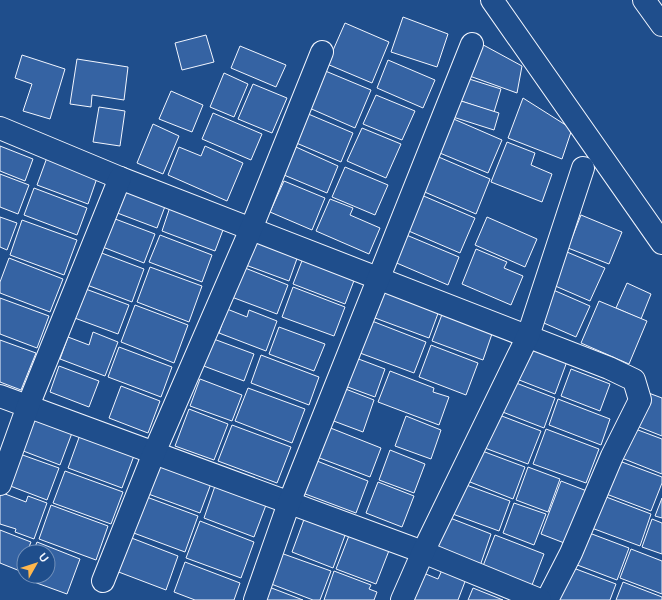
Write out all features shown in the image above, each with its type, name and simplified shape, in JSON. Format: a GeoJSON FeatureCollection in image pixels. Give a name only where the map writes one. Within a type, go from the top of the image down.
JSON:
{"type":"FeatureCollection","features":[{"type":"Feature","properties":{"kind":"street"},"geometry":{"type":"LineString","coordinates":[[492,0],[662,244]]}},
{"type":"Feature","properties":{"kind":"street"},"geometry":{"type":"LineString","coordinates":[[644,0],[661,21]]}},
{"type":"Feature","properties":{"kind":"street"},"geometry":{"type":"LineString","coordinates":[[254,600],[289,503],[472,44]]}},
{"type":"Feature","properties":{"kind":"street"},"geometry":{"type":"LineString","coordinates":[[103,581],[154,453],[251,229],[322,52]]}},
{"type":"Feature","properties":{"kind":"street"},"geometry":{"type":"LineString","coordinates":[[0,128],[120,178],[528,336],[609,368],[634,380],[640,400],[612,456],[571,553],[547,600]]}},
{"type":"Feature","properties":{"kind":"street"},"geometry":{"type":"LineString","coordinates":[[402,600],[423,552],[528,336],[583,168]]}},
{"type":"Feature","properties":{"kind":"street"},"geometry":{"type":"LineString","coordinates":[[0,484],[28,406],[120,178]]}},
{"type":"Feature","properties":{"kind":"street"},"geometry":{"type":"LineString","coordinates":[[0,396],[423,552],[540,600]]}},
{"type":"Feature","properties":{"kind":"building"},"geometry":{"type":"Polygon","coordinates":[[[403,17],[448,34],[437,67],[391,52],[403,17]]]}},
{"type":"Feature","properties":{"kind":"building"},"geometry":{"type":"Polygon","coordinates":[[[345,23],[389,42],[372,83],[327,64],[345,23]]]}},
{"type":"Feature","properties":{"kind":"building"},"geometry":{"type":"Polygon","coordinates":[[[206,35],[214,62],[182,70],[175,43],[206,35]]]}},
{"type":"Feature","properties":{"kind":"building"},"geometry":{"type":"Polygon","coordinates":[[[476,41],[522,66],[517,93],[464,74],[476,41]]]}},
{"type":"Feature","properties":{"kind":"building"},"geometry":{"type":"Polygon","coordinates":[[[240,46],[286,65],[276,87],[231,68],[240,46]]]}},
{"type":"Feature","properties":{"kind":"building"},"geometry":{"type":"Polygon","coordinates":[[[22,55],[65,69],[50,119],[23,111],[32,84],[15,78],[22,55]]]}},
{"type":"Feature","properties":{"kind":"building"},"geometry":{"type":"Polygon","coordinates":[[[77,59],[128,67],[124,100],[92,95],[91,107],[70,104],[77,59]]]}},
{"type":"Feature","properties":{"kind":"building"},"geometry":{"type":"Polygon","coordinates":[[[388,60],[435,80],[423,108],[377,88],[388,60]]]}},
{"type":"Feature","properties":{"kind":"building"},"geometry":{"type":"Polygon","coordinates":[[[323,70],[371,90],[355,128],[307,107],[323,70]]]}},
{"type":"Feature","properties":{"kind":"building"},"geometry":{"type":"Polygon","coordinates":[[[224,73],[248,84],[234,117],[210,107],[224,73]]]}},
{"type":"Feature","properties":{"kind":"building"},"geometry":{"type":"Polygon","coordinates":[[[466,78],[501,89],[494,112],[458,100],[466,78]]]}},
{"type":"Feature","properties":{"kind":"building"},"geometry":{"type":"Polygon","coordinates":[[[253,84],[287,98],[272,133],[238,119],[253,84]]]}},
{"type":"Feature","properties":{"kind":"building"},"geometry":{"type":"Polygon","coordinates":[[[171,91],[203,105],[192,132],[159,119],[171,91]]]}},
{"type":"Feature","properties":{"kind":"building"},"geometry":{"type":"Polygon","coordinates":[[[376,95],[415,111],[402,140],[363,124],[376,95]]]}},
{"type":"Feature","properties":{"kind":"building"},"geometry":{"type":"Polygon","coordinates":[[[523,98],[572,129],[562,159],[508,138],[523,98]]]}},
{"type":"Feature","properties":{"kind":"building"},"geometry":{"type":"Polygon","coordinates":[[[458,100],[499,113],[494,130],[453,117],[458,100]]]}},
{"type":"Feature","properties":{"kind":"building"},"geometry":{"type":"Polygon","coordinates":[[[99,107],[125,111],[120,146],[93,142],[99,107]]]}},
{"type":"Feature","properties":{"kind":"building"},"geometry":{"type":"Polygon","coordinates":[[[213,113],[262,134],[251,160],[202,139],[213,113]]]}},
{"type":"Feature","properties":{"kind":"building"},"geometry":{"type":"Polygon","coordinates":[[[306,113],[353,133],[341,162],[294,142],[306,113]]]}},
{"type":"Feature","properties":{"kind":"building"},"geometry":{"type":"Polygon","coordinates":[[[449,117],[502,140],[488,173],[435,151],[449,117]]]}},
{"type":"Feature","properties":{"kind":"building"},"geometry":{"type":"Polygon","coordinates":[[[153,124],[179,136],[163,174],[137,163],[153,124]]]}},
{"type":"Feature","properties":{"kind":"building"},"geometry":{"type":"Polygon","coordinates":[[[362,128],[401,144],[386,178],[347,161],[362,128]]]}},
{"type":"Feature","properties":{"kind":"building"},"geometry":{"type":"Polygon","coordinates":[[[507,142],[535,153],[531,165],[552,174],[542,202],[491,182],[507,142]]]}},
{"type":"Feature","properties":{"kind":"building"},"geometry":{"type":"Polygon","coordinates":[[[0,146],[33,159],[25,181],[0,171],[0,146]]]}},
{"type":"Feature","properties":{"kind":"building"},"geometry":{"type":"Polygon","coordinates":[[[205,146],[243,163],[227,201],[168,175],[179,147],[201,156],[205,146]]]}},
{"type":"Feature","properties":{"kind":"building"},"geometry":{"type":"Polygon","coordinates":[[[296,147],[338,166],[327,193],[284,175],[296,147]]]}},
{"type":"Feature","properties":{"kind":"building"},"geometry":{"type":"Polygon","coordinates":[[[49,152],[97,178],[88,204],[37,185],[49,152]]]}},
{"type":"Feature","properties":{"kind":"building"},"geometry":{"type":"Polygon","coordinates":[[[434,155],[490,179],[476,214],[420,190],[434,155]]]}},
{"type":"Feature","properties":{"kind":"building"},"geometry":{"type":"Polygon","coordinates":[[[345,167],[388,185],[375,215],[332,197],[345,167]]]}},
{"type":"Feature","properties":{"kind":"building"},"geometry":{"type":"Polygon","coordinates":[[[0,174],[29,185],[18,214],[0,207],[0,174]]]}},
{"type":"Feature","properties":{"kind":"building"},"geometry":{"type":"Polygon","coordinates":[[[284,181],[325,198],[312,230],[270,212],[284,181]]]}},
{"type":"Feature","properties":{"kind":"building"},"geometry":{"type":"Polygon","coordinates":[[[123,184],[167,201],[157,228],[112,211],[123,184]]]}},
{"type":"Feature","properties":{"kind":"building"},"geometry":{"type":"Polygon","coordinates":[[[34,188],[87,208],[77,235],[24,215],[34,188]]]}},
{"type":"Feature","properties":{"kind":"building"},"geometry":{"type":"Polygon","coordinates":[[[419,194],[475,218],[460,253],[404,229],[419,194]]]}},
{"type":"Feature","properties":{"kind":"building"},"geometry":{"type":"Polygon","coordinates":[[[330,199],[353,208],[350,215],[380,228],[369,254],[316,231],[330,199]]]}},
{"type":"Feature","properties":{"kind":"building"},"geometry":{"type":"Polygon","coordinates":[[[172,201],[226,222],[215,251],[162,231],[172,201]]]}},
{"type":"Feature","properties":{"kind":"building"},"geometry":{"type":"Polygon","coordinates":[[[581,215],[622,232],[609,264],[568,248],[581,215]]]}},
{"type":"Feature","properties":{"kind":"building"},"geometry":{"type":"Polygon","coordinates":[[[0,217],[17,223],[7,250],[0,247],[0,217]]]}},
{"type":"Feature","properties":{"kind":"building"},"geometry":{"type":"Polygon","coordinates":[[[110,217],[155,234],[144,263],[100,246],[110,217]]]}},
{"type":"Feature","properties":{"kind":"building"},"geometry":{"type":"Polygon","coordinates":[[[487,217],[537,239],[525,267],[475,245],[487,217]]]}},
{"type":"Feature","properties":{"kind":"building"},"geometry":{"type":"Polygon","coordinates":[[[22,220],[77,240],[64,275],[10,255],[22,220]]]}},
{"type":"Feature","properties":{"kind":"building"},"geometry":{"type":"Polygon","coordinates":[[[404,234],[459,257],[448,285],[392,261],[404,234]]]}},
{"type":"Feature","properties":{"kind":"building"},"geometry":{"type":"Polygon","coordinates":[[[160,235],[212,255],[202,282],[149,262],[160,235]]]}},
{"type":"Feature","properties":{"kind":"building"},"geometry":{"type":"Polygon","coordinates":[[[254,236],[299,253],[289,281],[243,264],[254,236]]]}},
{"type":"Feature","properties":{"kind":"building"},"geometry":{"type":"Polygon","coordinates":[[[476,249],[507,262],[504,268],[523,276],[511,305],[462,284],[476,249]]]}},
{"type":"Feature","properties":{"kind":"building"},"geometry":{"type":"Polygon","coordinates":[[[99,252],[144,269],[132,302],[87,285],[99,252]]]}},
{"type":"Feature","properties":{"kind":"building"},"geometry":{"type":"Polygon","coordinates":[[[567,252],[605,268],[590,301],[553,285],[567,252]]]}},
{"type":"Feature","properties":{"kind":"building"},"geometry":{"type":"Polygon","coordinates":[[[305,253],[355,278],[345,304],[293,284],[305,253]]]}},
{"type":"Feature","properties":{"kind":"building"},"geometry":{"type":"Polygon","coordinates":[[[9,258],[63,279],[50,312],[0,293],[0,282],[9,258]]]}},
{"type":"Feature","properties":{"kind":"building"},"geometry":{"type":"Polygon","coordinates":[[[240,266],[288,285],[277,314],[229,296],[240,266]]]}},
{"type":"Feature","properties":{"kind":"building"},"geometry":{"type":"Polygon","coordinates":[[[150,267],[202,286],[189,322],[137,302],[150,267]]]}},
{"type":"Feature","properties":{"kind":"building"},"geometry":{"type":"Polygon","coordinates":[[[627,283],[651,294],[641,319],[616,308],[627,283]]]}},
{"type":"Feature","properties":{"kind":"building"},"geometry":{"type":"Polygon","coordinates":[[[293,287],[345,307],[334,336],[282,317],[293,287]]]}},
{"type":"Feature","properties":{"kind":"building"},"geometry":{"type":"Polygon","coordinates":[[[83,288],[129,305],[118,334],[72,317],[83,288]]]}},
{"type":"Feature","properties":{"kind":"building"},"geometry":{"type":"Polygon","coordinates":[[[386,288],[440,308],[429,338],[375,318],[386,288]]]}},
{"type":"Feature","properties":{"kind":"building"},"geometry":{"type":"Polygon","coordinates":[[[551,289],[590,306],[576,337],[537,320],[551,289]]]}},
{"type":"Feature","properties":{"kind":"building"},"geometry":{"type":"Polygon","coordinates":[[[0,298],[49,316],[37,348],[0,334],[0,298]]]}},
{"type":"Feature","properties":{"kind":"building"},"geometry":{"type":"Polygon","coordinates":[[[599,301],[647,321],[629,364],[581,343],[599,301]]]}},
{"type":"Feature","properties":{"kind":"building"},"geometry":{"type":"Polygon","coordinates":[[[135,305],[188,325],[174,363],[121,342],[135,305]]]}},
{"type":"Feature","properties":{"kind":"building"},"geometry":{"type":"Polygon","coordinates":[[[227,309],[247,317],[249,310],[277,321],[266,351],[219,333],[227,309]]]}},
{"type":"Feature","properties":{"kind":"building"},"geometry":{"type":"Polygon","coordinates":[[[444,309],[494,328],[483,360],[432,341],[444,309]]]}},
{"type":"Feature","properties":{"kind":"building"},"geometry":{"type":"Polygon","coordinates":[[[372,321],[426,342],[414,373],[360,353],[372,321]]]}},
{"type":"Feature","properties":{"kind":"building"},"geometry":{"type":"Polygon","coordinates":[[[279,327],[325,344],[314,371],[269,354],[279,327]]]}},
{"type":"Feature","properties":{"kind":"building"},"geometry":{"type":"Polygon","coordinates":[[[93,332],[118,342],[105,376],[60,359],[68,337],[89,345],[93,332]]]}},
{"type":"Feature","properties":{"kind":"building"},"geometry":{"type":"Polygon","coordinates":[[[211,338],[254,354],[244,381],[201,365],[211,338]]]}},
{"type":"Feature","properties":{"kind":"building"},"geometry":{"type":"Polygon","coordinates":[[[0,340],[36,353],[21,390],[0,382],[0,340]]]}},
{"type":"Feature","properties":{"kind":"building"},"geometry":{"type":"Polygon","coordinates":[[[528,341],[569,356],[555,394],[514,378],[528,341]]]}},
{"type":"Feature","properties":{"kind":"building"},"geometry":{"type":"Polygon","coordinates":[[[431,345],[478,363],[466,395],[419,377],[431,345]]]}},
{"type":"Feature","properties":{"kind":"building"},"geometry":{"type":"Polygon","coordinates":[[[119,347],[172,367],[161,397],[108,377],[119,347]]]}},
{"type":"Feature","properties":{"kind":"building"},"geometry":{"type":"Polygon","coordinates":[[[261,355],[319,377],[309,405],[251,383],[261,355]]]}},
{"type":"Feature","properties":{"kind":"building"},"geometry":{"type":"Polygon","coordinates":[[[356,358],[385,369],[375,397],[345,386],[356,358]]]}},
{"type":"Feature","properties":{"kind":"building"},"geometry":{"type":"Polygon","coordinates":[[[59,366],[99,381],[89,407],[50,392],[59,366]]]}},
{"type":"Feature","properties":{"kind":"building"},"geometry":{"type":"Polygon","coordinates":[[[571,369],[610,384],[600,411],[561,396],[571,369]]]}},
{"type":"Feature","properties":{"kind":"building"},"geometry":{"type":"Polygon","coordinates":[[[390,371],[434,388],[433,392],[449,397],[439,425],[378,402],[390,371]]]}},
{"type":"Feature","properties":{"kind":"building"},"geometry":{"type":"Polygon","coordinates":[[[200,379],[242,395],[232,421],[190,406],[200,379]]]}},
{"type":"Feature","properties":{"kind":"building"},"geometry":{"type":"Polygon","coordinates":[[[511,381],[555,398],[544,428],[500,411],[511,381]]]}},
{"type":"Feature","properties":{"kind":"building"},"geometry":{"type":"Polygon","coordinates":[[[121,386],[160,401],[148,433],[109,418],[121,386]]]}},
{"type":"Feature","properties":{"kind":"building"},"geometry":{"type":"Polygon","coordinates":[[[248,388],[305,409],[292,443],[235,421],[248,388]]]}},
{"type":"Feature","properties":{"kind":"building"},"geometry":{"type":"Polygon","coordinates":[[[343,388],[374,400],[363,432],[331,420],[343,388]]]}},
{"type":"Feature","properties":{"kind":"building"},"geometry":{"type":"Polygon","coordinates":[[[646,392],[662,398],[662,436],[634,425],[646,392]]]}},
{"type":"Feature","properties":{"kind":"building"},"geometry":{"type":"Polygon","coordinates":[[[558,399],[610,419],[601,445],[549,425],[558,399]]]}},
{"type":"Feature","properties":{"kind":"building"},"geometry":{"type":"Polygon","coordinates":[[[189,409],[228,424],[214,460],[175,446],[189,409]]]}},
{"type":"Feature","properties":{"kind":"building"},"geometry":{"type":"Polygon","coordinates":[[[494,413],[541,431],[528,464],[482,447],[494,413]]]}},
{"type":"Feature","properties":{"kind":"building"},"geometry":{"type":"Polygon","coordinates":[[[29,416],[72,433],[60,465],[18,449],[29,416]]]}},
{"type":"Feature","properties":{"kind":"building"},"geometry":{"type":"Polygon","coordinates":[[[406,416],[441,430],[431,459],[395,446],[406,416]]]}},
{"type":"Feature","properties":{"kind":"building"},"geometry":{"type":"Polygon","coordinates":[[[232,425],[291,447],[277,483],[218,461],[232,425]]]}},
{"type":"Feature","properties":{"kind":"building"},"geometry":{"type":"Polygon","coordinates":[[[328,427],[381,448],[370,477],[317,457],[328,427]]]}},
{"type":"Feature","properties":{"kind":"building"},"geometry":{"type":"Polygon","coordinates":[[[630,427],[662,439],[662,474],[619,457],[630,427]]]}},
{"type":"Feature","properties":{"kind":"building"},"geometry":{"type":"Polygon","coordinates":[[[546,429],[599,449],[586,483],[533,464],[546,429]]]}},
{"type":"Feature","properties":{"kind":"building"},"geometry":{"type":"Polygon","coordinates":[[[81,432],[135,453],[122,488],[68,468],[81,432]]]}},
{"type":"Feature","properties":{"kind":"building"},"geometry":{"type":"Polygon","coordinates":[[[477,449],[525,467],[513,499],[465,480],[477,449]]]}},
{"type":"Feature","properties":{"kind":"building"},"geometry":{"type":"Polygon","coordinates":[[[390,450],[425,464],[414,493],[379,480],[390,450]]]}},
{"type":"Feature","properties":{"kind":"building"},"geometry":{"type":"Polygon","coordinates":[[[17,453],[59,468],[47,500],[5,484],[17,453]]]}},
{"type":"Feature","properties":{"kind":"building"},"geometry":{"type":"Polygon","coordinates":[[[312,459],[368,481],[356,513],[300,492],[312,459]]]}},
{"type":"Feature","properties":{"kind":"building"},"geometry":{"type":"Polygon","coordinates":[[[614,459],[662,477],[662,483],[651,511],[601,492],[614,459]]]}},
{"type":"Feature","properties":{"kind":"building"},"geometry":{"type":"Polygon","coordinates":[[[155,460],[212,481],[200,513],[143,492],[155,460]]]}},
{"type":"Feature","properties":{"kind":"building"},"geometry":{"type":"Polygon","coordinates":[[[528,467],[560,479],[548,512],[516,500],[528,467]]]}},
{"type":"Feature","properties":{"kind":"building"},"geometry":{"type":"Polygon","coordinates":[[[65,471],[123,492],[111,524],[53,503],[65,471]]]}},
{"type":"Feature","properties":{"kind":"building"},"geometry":{"type":"Polygon","coordinates":[[[561,481],[592,493],[572,546],[541,534],[561,481]]]}},
{"type":"Feature","properties":{"kind":"building"},"geometry":{"type":"Polygon","coordinates":[[[378,482],[414,496],[402,527],[366,513],[378,482]]]}},
{"type":"Feature","properties":{"kind":"building"},"geometry":{"type":"Polygon","coordinates":[[[461,483],[510,501],[499,531],[450,513],[461,483]]]}},
{"type":"Feature","properties":{"kind":"building"},"geometry":{"type":"Polygon","coordinates":[[[215,486],[266,505],[254,537],[204,518],[215,486]]]}},
{"type":"Feature","properties":{"kind":"building"},"geometry":{"type":"Polygon","coordinates":[[[0,492],[26,502],[28,496],[47,503],[34,539],[15,532],[16,529],[0,524],[0,492]]]}},
{"type":"Feature","properties":{"kind":"building"},"geometry":{"type":"Polygon","coordinates":[[[601,495],[651,514],[640,546],[589,527],[601,495]]]}},
{"type":"Feature","properties":{"kind":"building"},"geometry":{"type":"Polygon","coordinates":[[[144,496],[198,516],[185,552],[131,532],[144,496]]]}},
{"type":"Feature","properties":{"kind":"building"},"geometry":{"type":"Polygon","coordinates":[[[662,498],[662,518],[655,516],[662,498]]]}},
{"type":"Feature","properties":{"kind":"building"},"geometry":{"type":"Polygon","coordinates":[[[514,503],[546,514],[534,545],[503,533],[514,503]]]}},
{"type":"Feature","properties":{"kind":"building"},"geometry":{"type":"Polygon","coordinates":[[[51,505],[108,526],[96,560],[39,539],[51,505]]]}},
{"type":"Feature","properties":{"kind":"building"},"geometry":{"type":"Polygon","coordinates":[[[306,514],[347,530],[333,568],[292,552],[306,514]]]}},
{"type":"Feature","properties":{"kind":"building"},"geometry":{"type":"Polygon","coordinates":[[[445,516],[491,534],[480,566],[433,548],[445,516]]]}},
{"type":"Feature","properties":{"kind":"building"},"geometry":{"type":"Polygon","coordinates":[[[652,519],[662,523],[662,554],[642,547],[652,519]]]}},
{"type":"Feature","properties":{"kind":"building"},"geometry":{"type":"Polygon","coordinates":[[[200,521],[254,542],[241,578],[186,558],[200,521]]]}},
{"type":"Feature","properties":{"kind":"building"},"geometry":{"type":"Polygon","coordinates":[[[0,530],[31,542],[30,544],[16,544],[16,569],[0,563],[0,530]]]}},
{"type":"Feature","properties":{"kind":"building"},"geometry":{"type":"Polygon","coordinates":[[[584,531],[629,548],[617,580],[572,563],[584,531]]]}},
{"type":"Feature","properties":{"kind":"building"},"geometry":{"type":"Polygon","coordinates":[[[350,533],[390,548],[376,584],[336,569],[350,533]]]}},
{"type":"Feature","properties":{"kind":"building"},"geometry":{"type":"Polygon","coordinates":[[[495,535],[544,554],[532,585],[483,566],[495,535]]]}},
{"type":"Feature","properties":{"kind":"building"},"geometry":{"type":"Polygon","coordinates":[[[129,537],[178,556],[166,590],[116,571],[129,537]]]}},
{"type":"Feature","properties":{"kind":"building"},"geometry":{"type":"Polygon","coordinates":[[[631,549],[662,561],[662,594],[620,578],[631,549]]]}},
{"type":"Feature","properties":{"kind":"building"},"geometry":{"type":"Polygon","coordinates":[[[56,550],[80,559],[67,594],[40,584],[56,584],[56,550]]]}},
{"type":"Feature","properties":{"kind":"building"},"geometry":{"type":"Polygon","coordinates":[[[278,552],[331,571],[320,600],[313,600],[266,582],[278,552]]]}},
{"type":"Feature","properties":{"kind":"building"},"geometry":{"type":"Polygon","coordinates":[[[185,562],[240,583],[234,600],[195,600],[174,592],[185,562]]]}},
{"type":"Feature","properties":{"kind":"building"},"geometry":{"type":"Polygon","coordinates":[[[568,566],[616,584],[610,600],[558,600],[568,566]]]}},
{"type":"Feature","properties":{"kind":"building"},"geometry":{"type":"Polygon","coordinates":[[[442,570],[466,579],[458,600],[413,600],[421,572],[438,579],[442,570]]]}},
{"type":"Feature","properties":{"kind":"building"},"geometry":{"type":"Polygon","coordinates":[[[334,571],[371,585],[369,589],[377,592],[374,600],[324,600],[334,571]]]}},
{"type":"Feature","properties":{"kind":"building"},"geometry":{"type":"Polygon","coordinates":[[[623,582],[662,597],[662,600],[616,600],[623,582]]]}},
{"type":"Feature","properties":{"kind":"building"},"geometry":{"type":"Polygon","coordinates":[[[269,587],[303,600],[264,600],[269,587]]]}},
{"type":"Feature","properties":{"kind":"building"},"geometry":{"type":"Polygon","coordinates":[[[473,588],[503,600],[468,600],[473,588]]]}}]}
